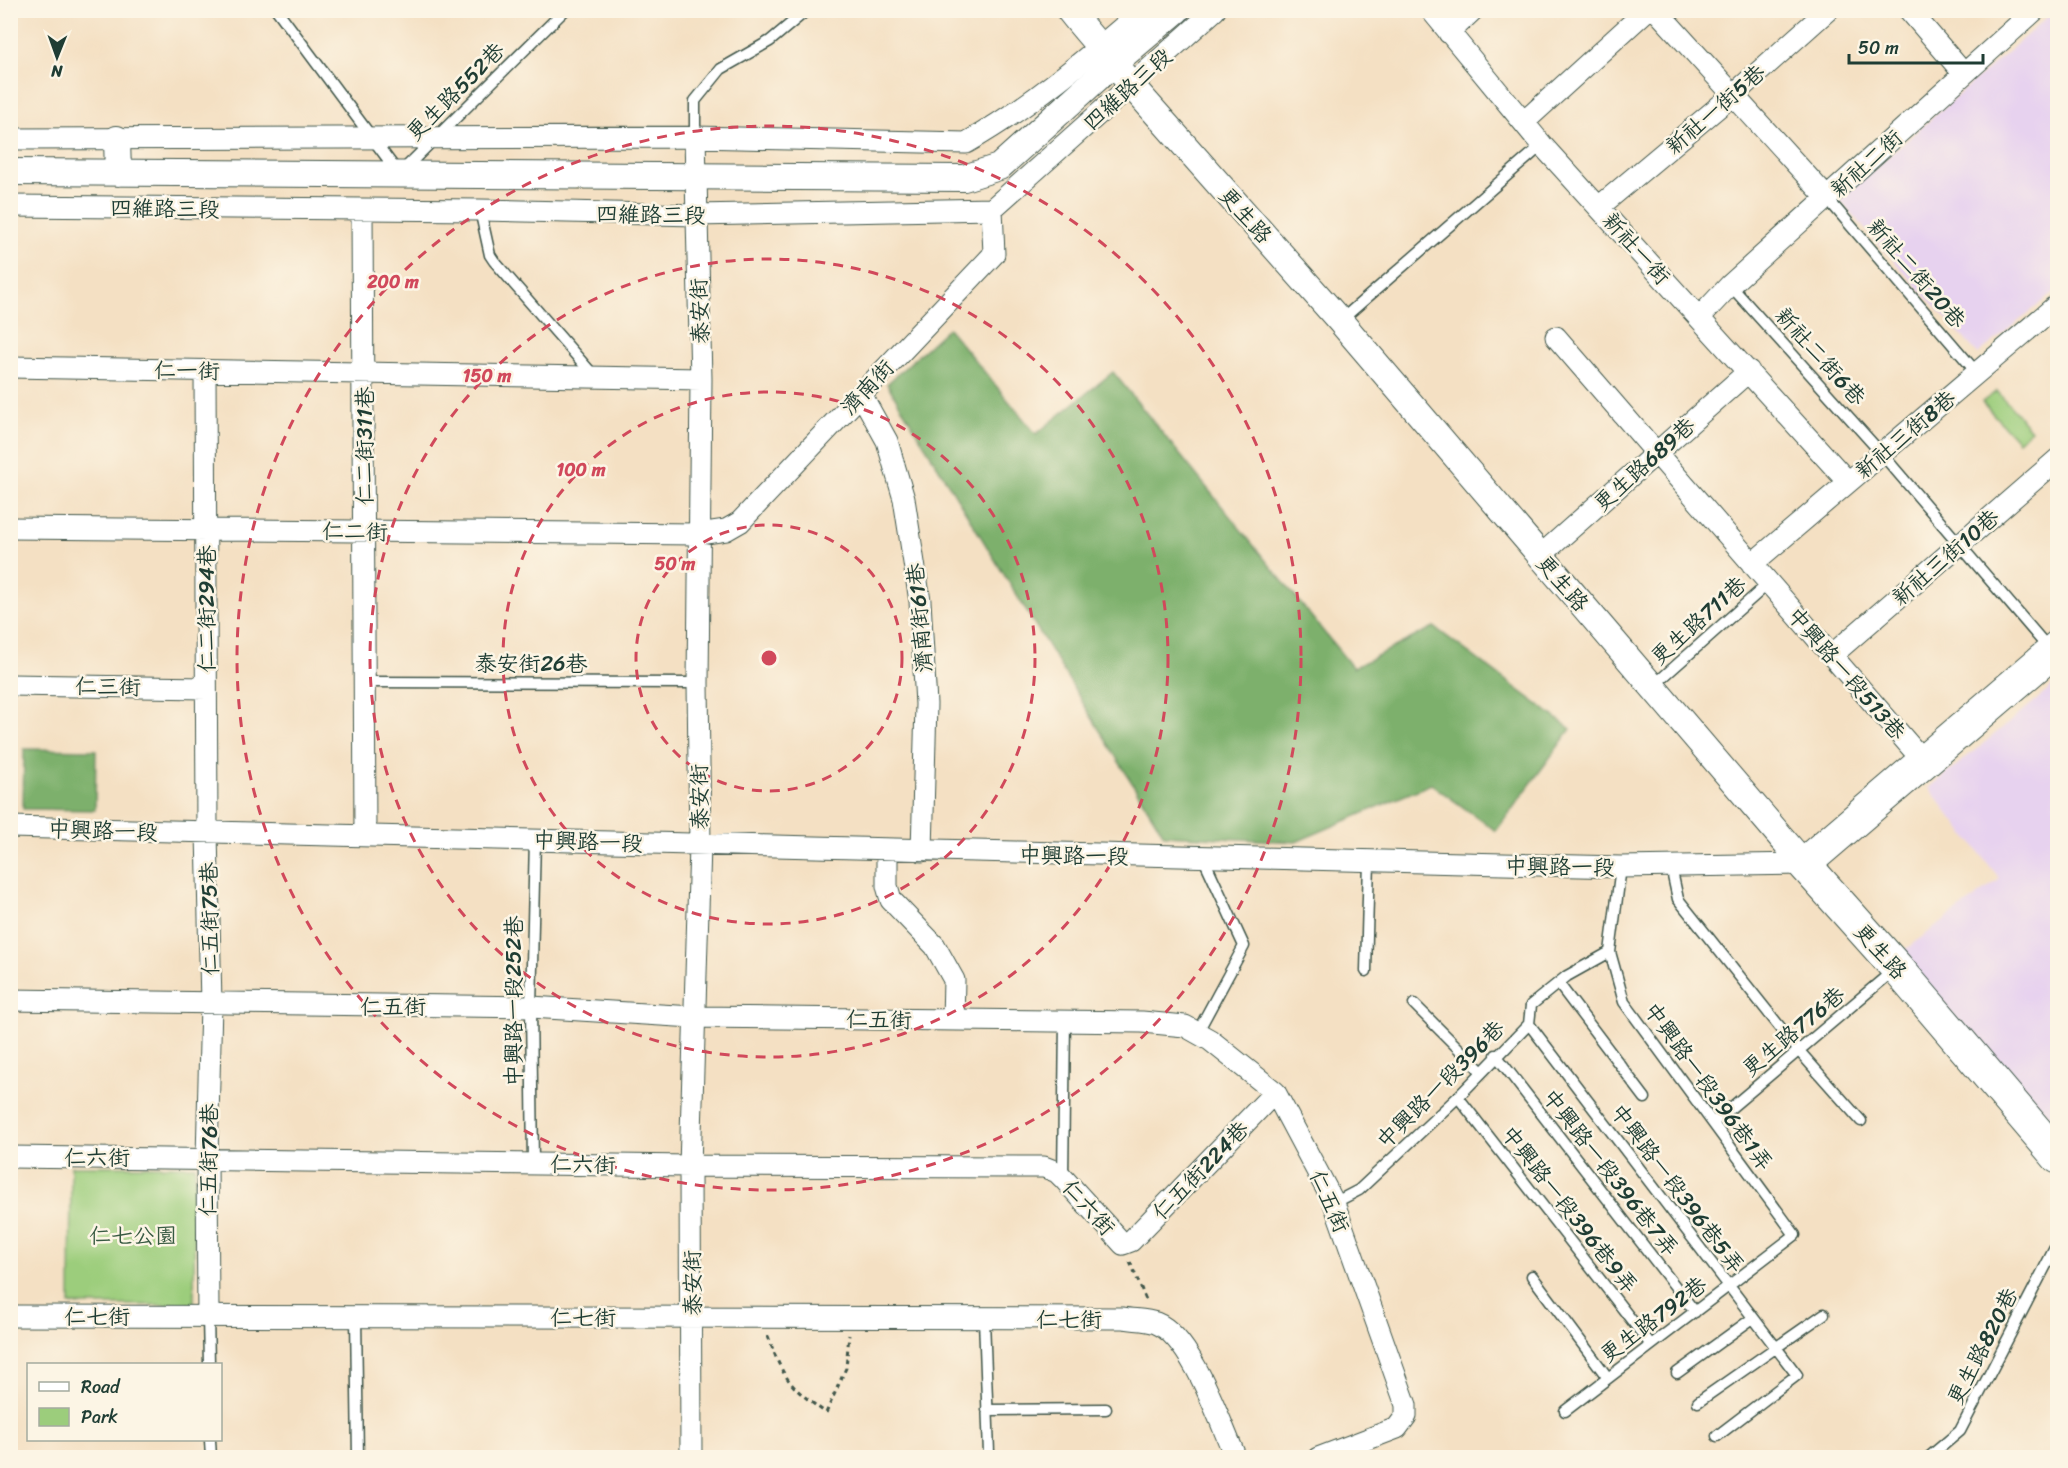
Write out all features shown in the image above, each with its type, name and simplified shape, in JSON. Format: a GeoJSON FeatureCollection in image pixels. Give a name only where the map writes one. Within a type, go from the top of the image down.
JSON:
{"type":"FeatureCollection","features":[{"type":"Feature","properties":{"kind":"main road"},"geometry":{"type":"LineString","coordinates":[[1803,864],[2055,649]]}},
{"type":"Feature","properties":{"kind":"main road","name":"更生路"},"geometry":{"type":"LineString","coordinates":[[1803,864],[1897,968],[2058,1157]]}},
{"type":"Feature","properties":{"kind":"street","name":"更生路"},"geometry":{"type":"LineString","coordinates":[[1069,10],[1131,85],[1340,321],[1803,864]]}},
{"type":"Feature","properties":{"kind":"street","name":"四維路三段"},"geometry":{"type":"LineString","coordinates":[[10,172],[964,178],[999,167],[1107,56],[1143,10]]}},
{"type":"Feature","properties":{"kind":"street","name":"四維路三段"},"geometry":{"type":"LineString","coordinates":[[10,139],[695,137],[966,143],[1000,124],[1177,10]]}},
{"type":"Feature","properties":{"kind":"street","name":"四維路三段"},"geometry":{"type":"LineString","coordinates":[[10,207],[480,210],[696,215],[992,209],[1215,10]]}},
{"type":"Feature","properties":{"kind":"street","name":"新社一街"},"geometry":{"type":"LineString","coordinates":[[1431,10],[1525,121],[1542,145],[1600,206],[1698,318],[1749,371],[1848,482]]}},
{"type":"Feature","properties":{"kind":"street"},"geometry":{"type":"LineString","coordinates":[[1449,33],[1473,10]]}},
{"type":"Feature","properties":{"kind":"street"},"geometry":{"type":"LineString","coordinates":[[1525,121],[1647,10]]}},
{"type":"Feature","properties":{"kind":"street"},"geometry":{"type":"LineString","coordinates":[[1656,10],[1827,198]]}},
{"type":"Feature","properties":{"kind":"street","name":"新社一街5巷"},"geometry":{"type":"LineString","coordinates":[[1600,206],[1734,94],[1828,10]]}},
{"type":"Feature","properties":{"kind":"street"},"geometry":{"type":"LineString","coordinates":[[1909,10],[1964,74]]}},
{"type":"Feature","properties":{"kind":"street","name":"新社二街"},"geometry":{"type":"LineString","coordinates":[[1698,318],[1730,285],[2035,10]]}},
{"type":"Feature","properties":{"kind":"street","name":"泰安街"},"geometry":{"type":"LineString","coordinates":[[691,1458],[690,1166],[700,846],[698,683],[701,379],[695,137]]}},
{"type":"Feature","properties":{"kind":"street"},"geometry":{"type":"LineString","coordinates":[[117,139],[118,173]]}},
{"type":"Feature","properties":{"kind":"street","name":"濟南街"},"geometry":{"type":"LineString","coordinates":[[699,534],[726,530],[740,522],[993,254],[992,209]]}},
{"type":"Feature","properties":{"kind":"street"},"geometry":{"type":"LineString","coordinates":[[362,210],[364,373]]}},
{"type":"Feature","properties":{"kind":"street","name":"新社三街8巷"},"geometry":{"type":"LineString","coordinates":[[1752,564],[2058,304]]}},
{"type":"Feature","properties":{"kind":"street","name":"中興路一段513巷"},"geometry":{"type":"LineString","coordinates":[[1556,337],[1924,762]]}},
{"type":"Feature","properties":{"kind":"street","name":"仁一街"},"geometry":{"type":"LineString","coordinates":[[10,367],[364,373]]}},
{"type":"Feature","properties":{"kind":"street","name":"仁二街294巷"},"geometry":{"type":"LineString","coordinates":[[205,371],[207,833]]}},
{"type":"Feature","properties":{"kind":"street","name":"更生路689巷"},"geometry":{"type":"LineString","coordinates":[[1540,556],[1749,371]]}},
{"type":"Feature","properties":{"kind":"street","name":"仁二街311巷"},"geometry":{"type":"LineString","coordinates":[[365,836],[364,373],[701,379]]}},
{"type":"Feature","properties":{"kind":"street","name":"濟南街61巷"},"geometry":{"type":"LineString","coordinates":[[861,394],[887,441],[901,487],[921,600],[926,704],[922,851]]}},
{"type":"Feature","properties":{"kind":"street","name":"新社三街10巷"},"geometry":{"type":"LineString","coordinates":[[1832,655],[2058,459]]}},
{"type":"Feature","properties":{"kind":"street","name":"仁二街"},"geometry":{"type":"LineString","coordinates":[[10,528],[699,534]]}},
{"type":"Feature","properties":{"kind":"street","name":"仁三街"},"geometry":{"type":"LineString","coordinates":[[10,685],[206,688]]}},
{"type":"Feature","properties":{"kind":"street","name":"中興路一段"},"geometry":{"type":"LineString","coordinates":[[10,827],[535,839],[700,846],[1621,867],[1803,864]]}},
{"type":"Feature","properties":{"kind":"street","name":"仁五街75巷"},"geometry":{"type":"LineString","coordinates":[[207,833],[211,1004]]}},
{"type":"Feature","properties":{"kind":"street"},"geometry":{"type":"LineString","coordinates":[[887,850],[887,886],[891,900],[935,946],[954,980],[953,1020]]}},
{"type":"Feature","properties":{"kind":"street","name":"仁五街"},"geometry":{"type":"LineString","coordinates":[[10,1000],[531,1007],[693,1017],[1142,1022],[1185,1026],[1210,1040],[1275,1092],[1334,1203],[1406,1405],[1406,1416],[1397,1428],[1318,1458]]}},
{"type":"Feature","properties":{"kind":"street","name":"仁五街76巷"},"geometry":{"type":"LineString","coordinates":[[208,1316],[207,1157],[211,1004]]}},
{"type":"Feature","properties":{"kind":"street","name":"仁五街224巷"},"geometry":{"type":"LineString","coordinates":[[1123,1244],[1131,1241],[1275,1092]]}},
{"type":"Feature","properties":{"kind":"street","name":"仁六街"},"geometry":{"type":"LineString","coordinates":[[10,1157],[207,1157],[690,1166],[1044,1167],[1063,1178],[1123,1244]]}},
{"type":"Feature","properties":{"kind":"street","name":"仁七街"},"geometry":{"type":"LineString","coordinates":[[10,1316],[1123,1318],[1156,1323]]}},
{"type":"Feature","properties":{"kind":"street"},"geometry":{"type":"LineString","coordinates":[[1156,1323],[1174,1336],[1190,1358],[1236,1458]]}},
{"type":"Feature","properties":{"kind":"lane"},"geometry":{"type":"LineString","coordinates":[[277,10],[399,174]]}},
{"type":"Feature","properties":{"kind":"lane","name":"更生路552巷"},"geometry":{"type":"LineString","coordinates":[[399,174],[565,10]]}},
{"type":"Feature","properties":{"kind":"lane"},"geometry":{"type":"LineString","coordinates":[[695,137],[696,101],[721,69],[770,41],[807,10]]}},
{"type":"Feature","properties":{"kind":"lane"},"geometry":{"type":"LineString","coordinates":[[1340,321],[1542,145]]}},
{"type":"Feature","properties":{"kind":"lane","name":"新社二街20巷"},"geometry":{"type":"LineString","coordinates":[[1827,198],[1977,372]]}},
{"type":"Feature","properties":{"kind":"lane"},"geometry":{"type":"LineString","coordinates":[[480,210],[490,255],[494,261],[596,377]]}},
{"type":"Feature","properties":{"kind":"lane","name":"新社二街6巷"},"geometry":{"type":"LineString","coordinates":[[1730,285],[2055,649]]}},
{"type":"Feature","properties":{"kind":"lane","name":"更生路711巷"},"geometry":{"type":"LineString","coordinates":[[1652,687],[1769,583]]}},
{"type":"Feature","properties":{"kind":"lane","name":"泰安街26巷"},"geometry":{"type":"LineString","coordinates":[[365,682],[698,683]]}},
{"type":"Feature","properties":{"kind":"lane","name":"中興路一段252巷"},"geometry":{"type":"LineString","coordinates":[[533,1163],[531,1007],[535,839]]}},
{"type":"Feature","properties":{"kind":"lane"},"geometry":{"type":"LineString","coordinates":[[1197,1033],[1244,946],[1203,858]]}},
{"type":"Feature","properties":{"kind":"lane"},"geometry":{"type":"LineString","coordinates":[[1366,971],[1369,861]]}},
{"type":"Feature","properties":{"kind":"lane"},"geometry":{"type":"LineString","coordinates":[[1610,952],[1621,867]]}},
{"type":"Feature","properties":{"kind":"lane"},"geometry":{"type":"LineString","coordinates":[[1671,867],[1678,898],[1799,1051],[1861,1121]]}},
{"type":"Feature","properties":{"kind":"lane","name":"中興路一段396巷"},"geometry":{"type":"LineString","coordinates":[[1334,1203],[1359,1190],[1458,1097],[1496,1055],[1529,1024],[1531,1005],[1558,983],[1610,952]]}},
{"type":"Feature","properties":{"kind":"lane","name":"中興路一段396巷1弄"},"geometry":{"type":"LineString","coordinates":[[1610,952],[1624,1002],[1795,1235]]}},
{"type":"Feature","properties":{"kind":"lane","name":"更生路776巷"},"geometry":{"type":"LineString","coordinates":[[1713,1124],[1897,968]]}},
{"type":"Feature","properties":{"kind":"lane"},"geometry":{"type":"LineString","coordinates":[[1558,983],[1645,1098]]}},
{"type":"Feature","properties":{"kind":"lane"},"geometry":{"type":"LineString","coordinates":[[1414,1004],[1481,1071]]}},
{"type":"Feature","properties":{"kind":"lane"},"geometry":{"type":"LineString","coordinates":[[1063,1178],[1065,1021]]}},
{"type":"Feature","properties":{"kind":"lane","name":"中興路一段396巷5弄"},"geometry":{"type":"LineString","coordinates":[[1529,1024],[1797,1376],[1717,1436]]}},
{"type":"Feature","properties":{"kind":"lane","name":"中興路一段396巷7弄"},"geometry":{"type":"LineString","coordinates":[[1496,1055],[1695,1312]]}},
{"type":"Feature","properties":{"kind":"lane","name":"中興路一段396巷9弄"},"geometry":{"type":"LineString","coordinates":[[1458,1097],[1651,1345]]}},
{"type":"Feature","properties":{"kind":"lane","name":"更生路792巷"},"geometry":{"type":"LineString","coordinates":[[1565,1411],[1795,1235]]}},
{"type":"Feature","properties":{"kind":"lane","name":"更生路820巷"},"geometry":{"type":"LineString","coordinates":[[1928,1458],[1960,1431],[2058,1242]]}},
{"type":"Feature","properties":{"kind":"lane"},"geometry":{"type":"LineString","coordinates":[[1532,1276],[1608,1378]]}},
{"type":"Feature","properties":{"kind":"lane"},"geometry":{"type":"LineString","coordinates":[[1698,1402],[1824,1314]]}},
{"type":"Feature","properties":{"kind":"lane"},"geometry":{"type":"LineString","coordinates":[[208,1316],[209,1363]]}},
{"type":"Feature","properties":{"kind":"lane"},"geometry":{"type":"LineString","coordinates":[[356,1317],[358,1458]]}},
{"type":"Feature","properties":{"kind":"lane"},"geometry":{"type":"LineString","coordinates":[[1677,1373],[1753,1318]]}},
{"type":"Feature","properties":{"kind":"lane"},"geometry":{"type":"LineString","coordinates":[[984,1319],[989,1453]]}},
{"type":"Feature","properties":{"kind":"lane"},"geometry":{"type":"LineString","coordinates":[[987,1410],[1106,1409]]}},
{"type":"Feature","properties":{"kind":"lane"},"geometry":{"type":"LineString","coordinates":[[210,1441],[211,1458]]}},
{"type":"Feature","properties":{"kind":"path"},"geometry":{"type":"LineString","coordinates":[[1123,1244],[1156,1323]]}},
{"type":"Feature","properties":{"kind":"path"},"geometry":{"type":"LineString","coordinates":[[762,1318],[778,1363],[795,1391],[826,1413],[846,1368],[851,1318]]}},
{"type":"Feature","properties":{"kind":"shaded area"},"geometry":{"type":"Polygon","coordinates":[[[2054,11],[2057,11],[2057,290],[1978,354],[1839,200],[2054,11]]]}},
{"type":"Feature","properties":{"kind":"shaded area"},"geometry":{"type":"Polygon","coordinates":[[[2057,683],[2057,1144],[1895,957],[2000,879],[1929,788],[2057,683]]]}},
{"type":"Feature","properties":{"kind":"green space"},"geometry":{"type":"Polygon","coordinates":[[[948,328],[1036,434],[1113,372],[1353,668],[1434,627],[1571,729],[1496,831],[1431,784],[1296,842],[1164,835],[887,384],[948,328]]]}},
{"type":"Feature","properties":{"kind":"green space"},"geometry":{"type":"Polygon","coordinates":[[[1997,391],[2031,430],[2018,441],[1982,402],[1997,391]]]}},
{"type":"Feature","properties":{"kind":"green space"},"geometry":{"type":"Polygon","coordinates":[[[24,749],[96,750],[95,810],[23,809],[24,749]]]}},
{"type":"Feature","properties":{"kind":"green space","name":"仁七公園"},"geometry":{"type":"Polygon","coordinates":[[[71,1166],[195,1166],[194,1305],[70,1305],[71,1166]]]}}]}
